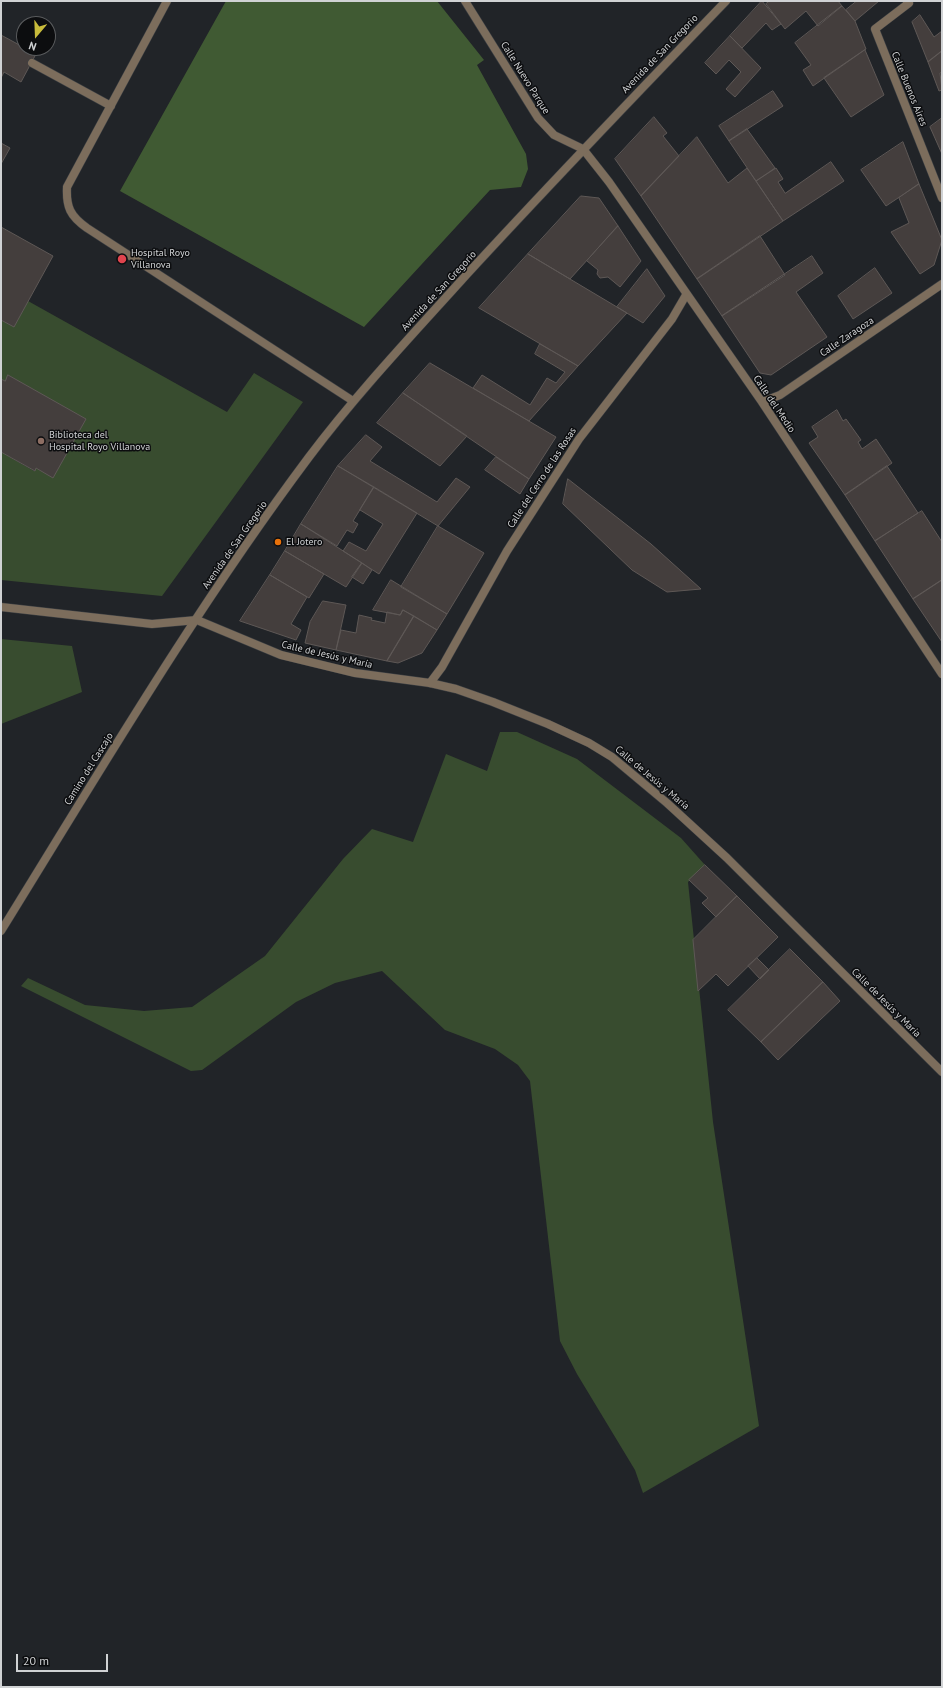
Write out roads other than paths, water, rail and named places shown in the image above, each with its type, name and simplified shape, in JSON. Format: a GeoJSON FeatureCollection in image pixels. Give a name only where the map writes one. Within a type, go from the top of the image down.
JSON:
{"type":"FeatureCollection","features":[{"type":"Feature","properties":{"kind":"street"},"geometry":{"type":"LineString","coordinates":[[167,1],[68,187],[66,201],[70,212],[87,228],[353,402]]}},
{"type":"Feature","properties":{"kind":"street","name":"Calle Nuevo Parque"},"geometry":{"type":"LineString","coordinates":[[465,1],[538,118],[554,135],[583,149]]}},
{"type":"Feature","properties":{"kind":"street","name":"Avenida de San Gregorio"},"geometry":{"type":"LineString","coordinates":[[197,620],[216,588],[309,457],[353,402],[583,149],[726,1]]}},
{"type":"Feature","properties":{"kind":"street","name":"Calle Buenos Aires"},"geometry":{"type":"LineString","coordinates":[[907,1],[909,3],[874,29],[942,198]]}},
{"type":"Feature","properties":{"kind":"street"},"geometry":{"type":"LineString","coordinates":[[32,63],[111,106]]}},
{"type":"Feature","properties":{"kind":"street","name":"Calle del Medio"},"geometry":{"type":"LineString","coordinates":[[583,149],[609,182],[686,295],[762,402],[942,674]]}},
{"type":"Feature","properties":{"kind":"street","name":"Calle Zaragoza"},"geometry":{"type":"LineString","coordinates":[[762,402],[780,394],[942,284]]}},
{"type":"Feature","properties":{"kind":"street","name":"Calle del Cerro de las Rosas"},"geometry":{"type":"LineString","coordinates":[[430,682],[442,667],[507,551],[579,439],[672,319],[686,295]]}},
{"type":"Feature","properties":{"kind":"street"},"geometry":{"type":"LineString","coordinates":[[1,607],[152,624],[197,620]]}},
{"type":"Feature","properties":{"kind":"street","name":"Calle de Jesús y María"},"geometry":{"type":"LineString","coordinates":[[197,620],[280,655],[355,673],[430,682],[456,689],[493,702],[589,743],[612,757],[667,802],[727,858],[942,1072]]}},
{"type":"Feature","properties":{"kind":"street","name":"Camino del Cascajo"},"geometry":{"type":"LineString","coordinates":[[1,931],[161,672],[197,620]]}},
{"type":"Feature","properties":{"kind":"place","name":"Hospital Royo Villanova"},"geometry":{"type":"Point","coordinates":[122,259]}},
{"type":"Feature","properties":{"kind":"place","name":"Biblioteca del Hospital Royo Villanova"},"geometry":{"type":"Point","coordinates":[41,441]}},
{"type":"Feature","properties":{"kind":"place","name":"El Jotero"},"geometry":{"type":"Point","coordinates":[278,542]}}]}
